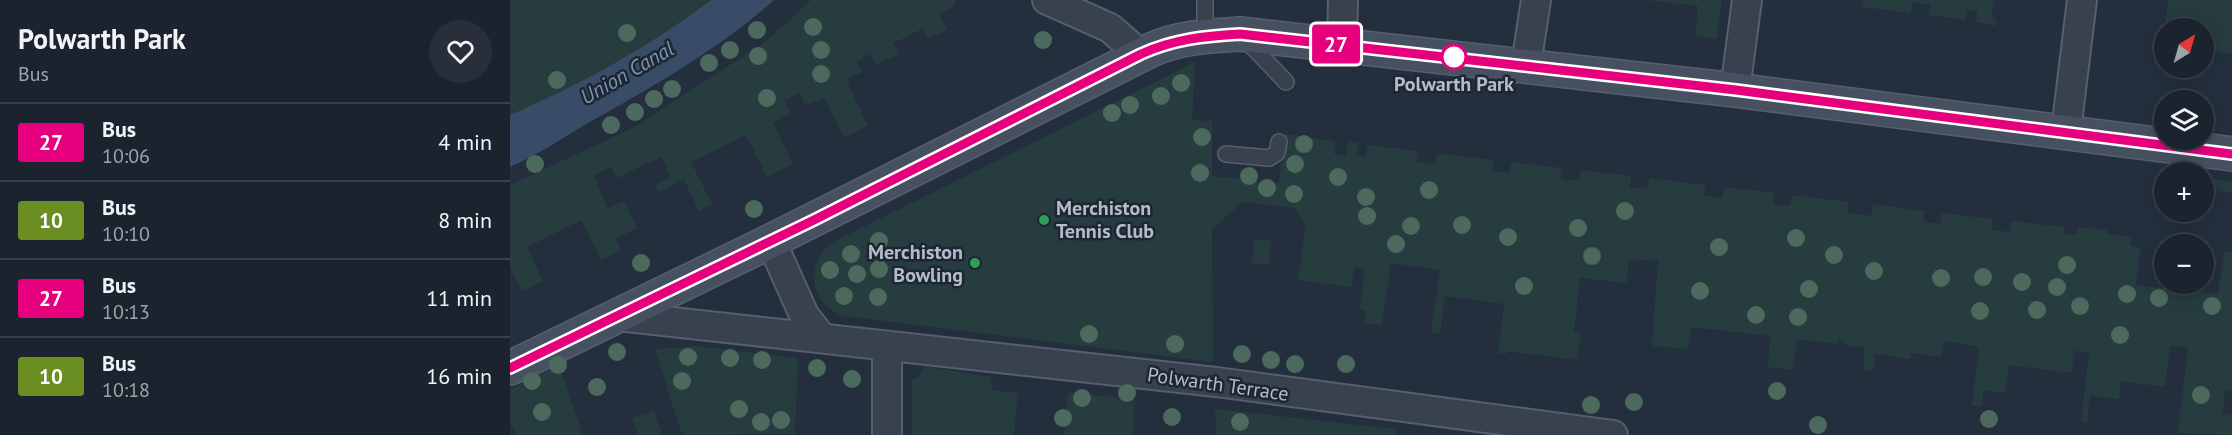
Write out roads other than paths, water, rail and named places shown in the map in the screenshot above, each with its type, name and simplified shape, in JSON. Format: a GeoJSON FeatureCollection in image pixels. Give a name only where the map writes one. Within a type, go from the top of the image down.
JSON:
{"type":"FeatureCollection","features":[{"type":"Feature","properties":{"kind":"street"},"geometry":{"type":"LineString","coordinates":[[1047,0],[1110,28],[1141,54]]}},
{"type":"Feature","properties":{"kind":"street"},"geometry":{"type":"LineString","coordinates":[[1342,45],[1343,0]]}},
{"type":"Feature","properties":{"kind":"street"},"geometry":{"type":"LineString","coordinates":[[1527,65],[1536,0]]}},
{"type":"Feature","properties":{"kind":"street"},"geometry":{"type":"LineString","coordinates":[[1736,90],[1747,0]]}},
{"type":"Feature","properties":{"kind":"street"},"geometry":{"type":"LineString","coordinates":[[2066,131],[2082,0]]}},
{"type":"Feature","properties":{"kind":"street"},"geometry":{"type":"LineString","coordinates":[[510,368],[771,241],[1141,54],[1174,41],[1204,36],[1240,34],[1527,65],[2066,131],[2232,154]]}},
{"type":"Feature","properties":{"kind":"street"},"geometry":{"type":"LineString","coordinates":[[771,241],[804,315],[822,338]]}},
{"type":"Feature","properties":{"kind":"street"},"geometry":{"type":"LineString","coordinates":[[676,288],[684,305],[705,325]]}},
{"type":"Feature","properties":{"kind":"street","name":"Polwarth Terrace"},"geometry":{"type":"LineString","coordinates":[[618,316],[1216,382],[1451,424],[1613,435]]}},
{"type":"Feature","properties":{"kind":"street"},"geometry":{"type":"LineString","coordinates":[[887,346],[887,435]]}},
{"type":"Feature","properties":{"kind":"lane"},"geometry":{"type":"LineString","coordinates":[[1204,36],[1205,0]]}},
{"type":"Feature","properties":{"kind":"lane"},"geometry":{"type":"LineString","coordinates":[[1240,34],[1286,82]]}},
{"type":"Feature","properties":{"kind":"lane"},"geometry":{"type":"LineString","coordinates":[[1226,154],[1269,158],[1277,153],[1279,142]]}},
{"type":"Feature","properties":{"kind":"water","name":"Union Canal"},"geometry":{"type":"Polygon","coordinates":[[[711,0],[774,0],[731,35],[684,67],[540,152],[510,167],[510,115],[614,64],[663,34],[711,0]]]}},
{"type":"Feature","properties":{"kind":"place","name":"Polwarth Park"},"geometry":{"type":"Point","coordinates":[1454,57]}},
{"type":"Feature","properties":{"kind":"place","name":"Merchiston Tennis Club"},"geometry":{"type":"Point","coordinates":[1044,220]}},
{"type":"Feature","properties":{"kind":"place","name":"Merchiston Bowling"},"geometry":{"type":"Point","coordinates":[975,263]}}]}
